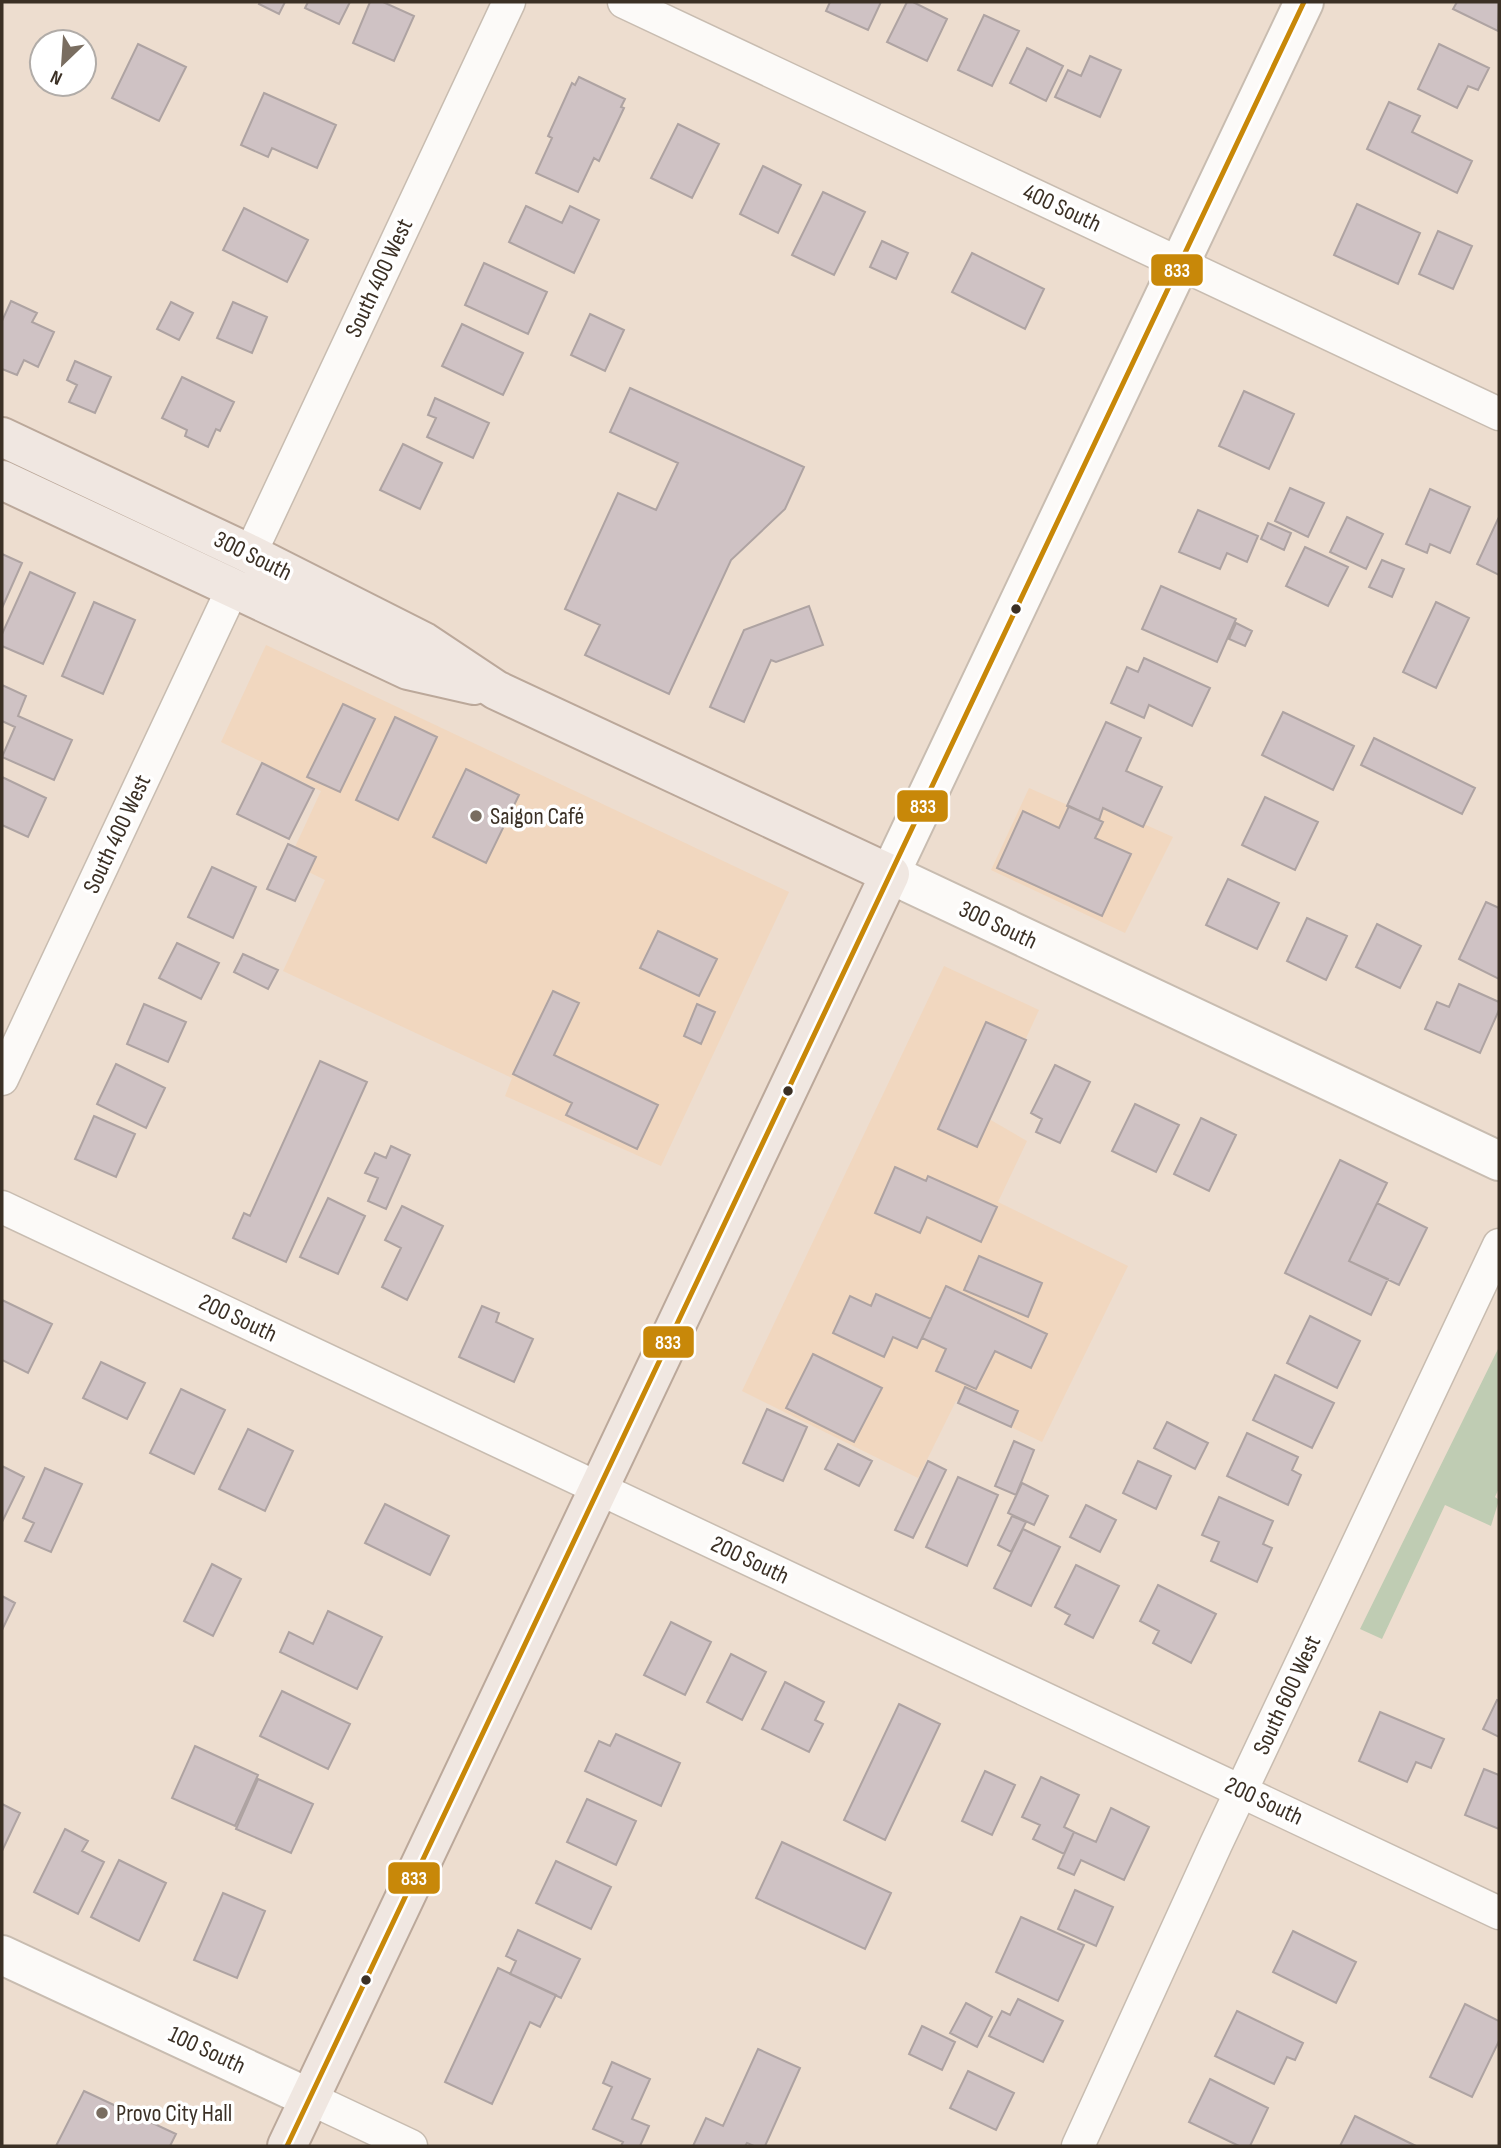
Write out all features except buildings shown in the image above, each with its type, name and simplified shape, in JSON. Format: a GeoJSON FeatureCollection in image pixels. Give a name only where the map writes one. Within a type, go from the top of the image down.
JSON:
{"type":"FeatureCollection","features":[{"type":"Feature","properties":{"kind":"main road","name":"300 South"},"geometry":{"type":"LineString","coordinates":[[2,437],[250,554],[424,642],[496,690],[890,874]]}},
{"type":"Feature","properties":{"kind":"main road","name":"300 South"},"geometry":{"type":"LineString","coordinates":[[2,480],[232,590],[408,670],[496,690]]}},
{"type":"Feature","properties":{"kind":"main road"},"geometry":{"type":"LineString","coordinates":[[287,2146],[890,874]]}},
{"type":"Feature","properties":{"kind":"street","name":"South 400 West"},"geometry":{"type":"LineString","coordinates":[[250,554],[509,2]]}},
{"type":"Feature","properties":{"kind":"street","name":"400 South"},"geometry":{"type":"LineString","coordinates":[[624,2],[1499,414]]}},
{"type":"Feature","properties":{"kind":"street"},"geometry":{"type":"LineString","coordinates":[[890,874],[1304,2]]}},
{"type":"Feature","properties":{"kind":"street","name":"South 400 West"},"geometry":{"type":"LineString","coordinates":[[2,1079],[232,590]]}},
{"type":"Feature","properties":{"kind":"street","name":"300 South"},"geometry":{"type":"LineString","coordinates":[[890,874],[1499,1161]]}},
{"type":"Feature","properties":{"kind":"street","name":"200 South"},"geometry":{"type":"LineString","coordinates":[[2,1206],[1499,1913]]}},
{"type":"Feature","properties":{"kind":"street","name":"South 600 West"},"geometry":{"type":"LineString","coordinates":[[1078,2146],[1241,1791],[1499,1245]]}},
{"type":"Feature","properties":{"kind":"street","name":"100 South"},"geometry":{"type":"LineString","coordinates":[[2,1955],[411,2146]]}},
{"type":"Feature","properties":{"kind":"shaded area"},"geometry":{"type":"Polygon","coordinates":[[[266,645],[789,892],[661,1166],[505,1096],[512,1078],[283,971],[325,880],[288,862],[321,791],[221,742],[266,645]]]}},
{"type":"Feature","properties":{"kind":"shaded area"},"geometry":{"type":"Polygon","coordinates":[[[1029,788],[1095,817],[1101,805],[1173,837],[1125,933],[991,870],[1029,788]]]}},
{"type":"Feature","properties":{"kind":"shaded area"},"geometry":{"type":"Polygon","coordinates":[[[944,966],[1039,1010],[989,1119],[1027,1141],[998,1202],[1128,1266],[1042,1442],[956,1401],[918,1478],[742,1391],[944,966]]]}},
{"type":"Feature","properties":{"kind":"green space"},"geometry":{"type":"Polygon","coordinates":[[[1499,1347],[1499,1488],[1495,1497],[1499,1500],[1491,1526],[1445,1505],[1382,1639],[1360,1629],[1499,1347]]]}},
{"type":"Feature","properties":{"kind":"transit line","name":"833"},"geometry":{"type":"LineString","coordinates":[[287,2146],[1304,2]]}},
{"type":"Feature","properties":{"kind":"place","name":"Saigon Café"},"geometry":{"type":"Point","coordinates":[476,816]}},
{"type":"Feature","properties":{"kind":"place","name":"Provo City Hall"},"geometry":{"type":"Point","coordinates":[102,2113]}}]}
